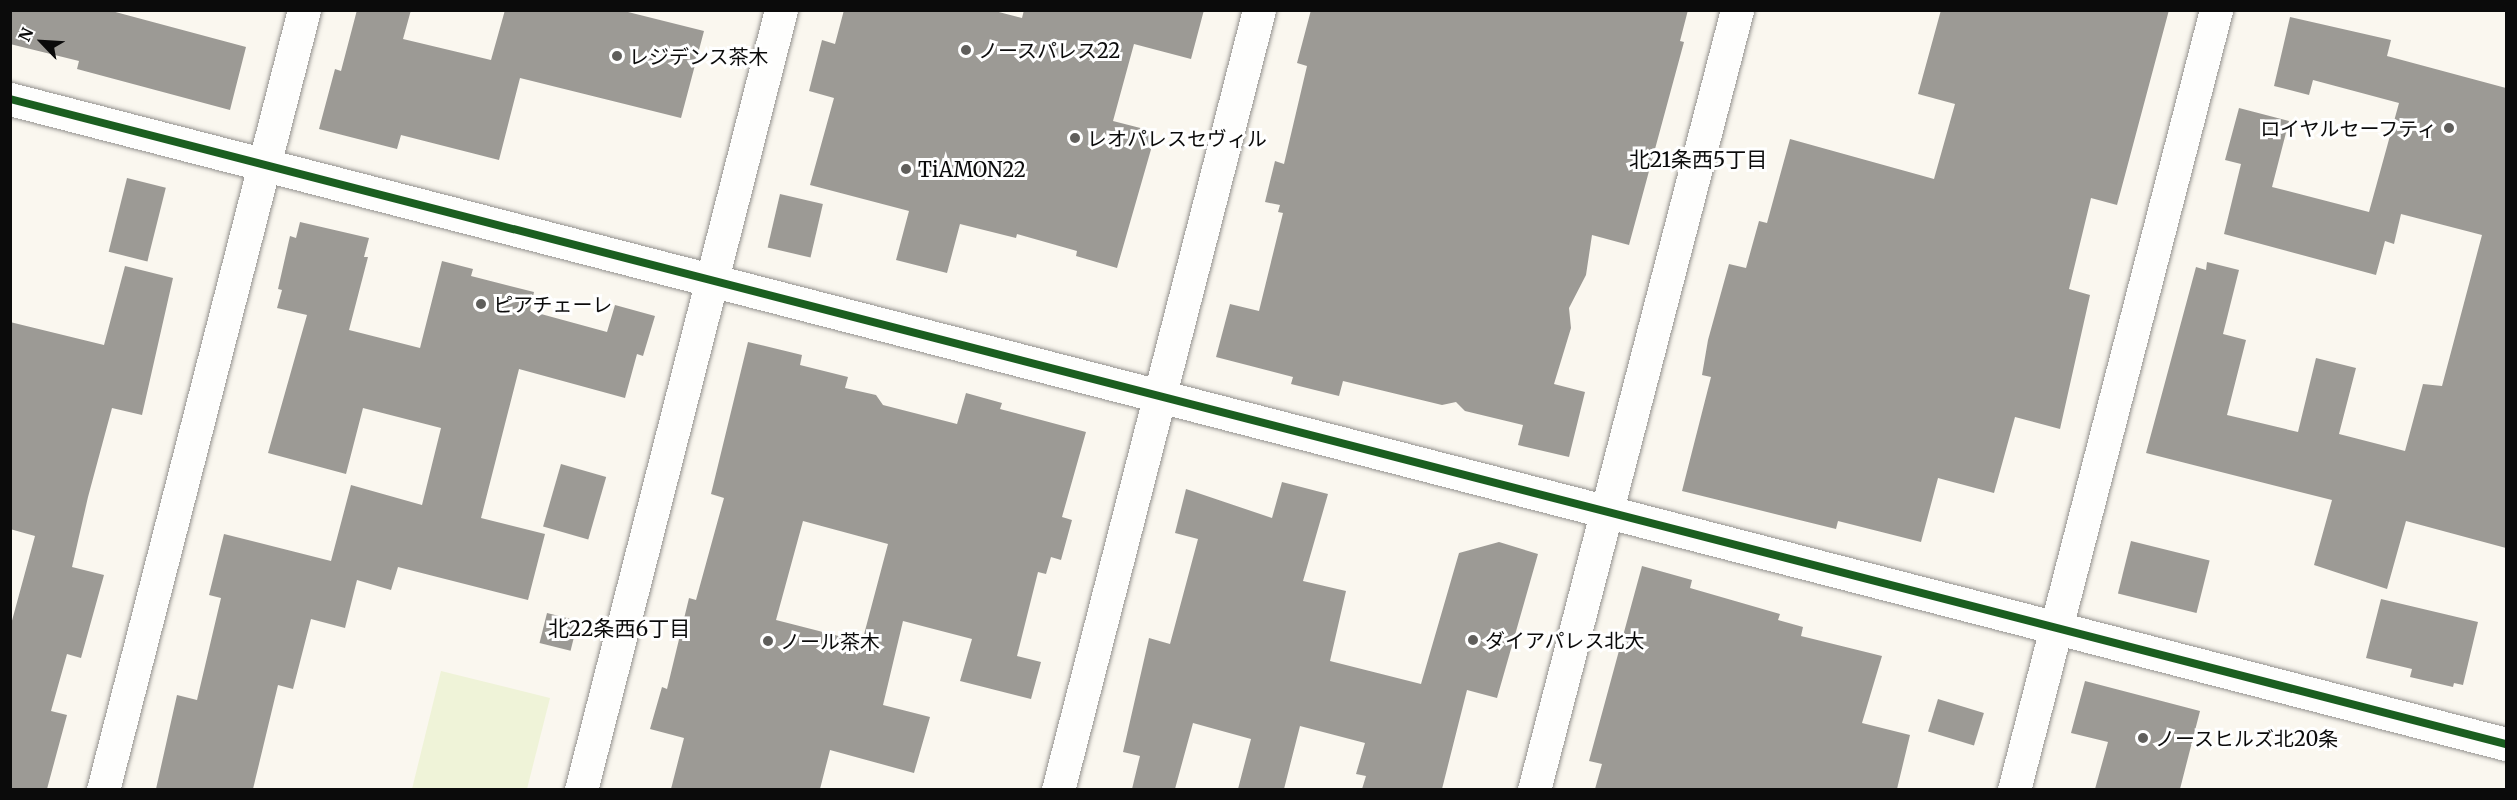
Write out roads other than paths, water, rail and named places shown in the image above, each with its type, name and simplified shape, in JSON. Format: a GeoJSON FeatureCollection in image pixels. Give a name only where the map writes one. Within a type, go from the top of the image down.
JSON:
{"type":"FeatureCollection","features":[{"type":"Feature","properties":{"kind":"street"},"geometry":{"type":"LineString","coordinates":[[103,789],[304,10]]}},
{"type":"Feature","properties":{"kind":"street"},"geometry":{"type":"LineString","coordinates":[[581,789],[781,10]]}},
{"type":"Feature","properties":{"kind":"street"},"geometry":{"type":"LineString","coordinates":[[1058,789],[1259,10]]}},
{"type":"Feature","properties":{"kind":"street"},"geometry":{"type":"LineString","coordinates":[[1534,789],[1608,513],[1737,10]]}},
{"type":"Feature","properties":{"kind":"street"},"geometry":{"type":"LineString","coordinates":[[2014,789],[2216,10]]}},
{"type":"Feature","properties":{"kind":"street"},"geometry":{"type":"LineString","coordinates":[[10,99],[2506,744]]}},
{"type":"Feature","properties":{"kind":"place","name":"ノースパレス22"},"geometry":{"type":"Point","coordinates":[966,50]}},
{"type":"Feature","properties":{"kind":"place","name":"レジデンス茶木"},"geometry":{"type":"Point","coordinates":[617,56]}},
{"type":"Feature","properties":{"kind":"place","name":"ロイヤルセーフティ"},"geometry":{"type":"Point","coordinates":[2449,128]}},
{"type":"Feature","properties":{"kind":"place","name":"レオパレスセヴィル"},"geometry":{"type":"Point","coordinates":[1075,138]}},
{"type":"Feature","properties":{"kind":"place","name":"TiAMON22"},"geometry":{"type":"Point","coordinates":[906,169]}},
{"type":"Feature","properties":{"kind":"place","name":"ピアチェーレ"},"geometry":{"type":"Point","coordinates":[481,304]}},
{"type":"Feature","properties":{"kind":"place","name":"ダイアパレス北大"},"geometry":{"type":"Point","coordinates":[1473,640]}},
{"type":"Feature","properties":{"kind":"place","name":"ノール茶木"},"geometry":{"type":"Point","coordinates":[768,641]}},
{"type":"Feature","properties":{"kind":"place","name":"ノースヒルズ北20条"},"geometry":{"type":"Point","coordinates":[2143,738]}},
{"type":"Feature","properties":{"kind":"district","name":"北21条西5丁目"},"geometry":{"type":"Point","coordinates":[1698,160]}},
{"type":"Feature","properties":{"kind":"district","name":"北22条西6丁目"},"geometry":{"type":"Point","coordinates":[619,629]}}]}
